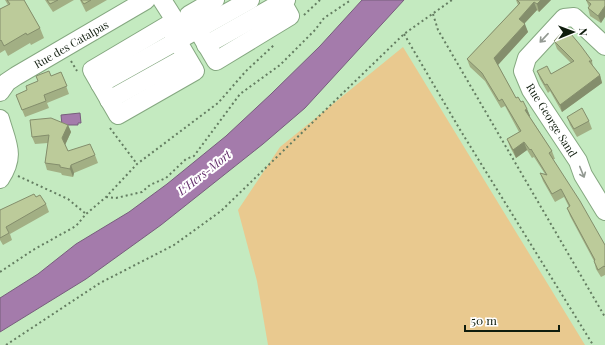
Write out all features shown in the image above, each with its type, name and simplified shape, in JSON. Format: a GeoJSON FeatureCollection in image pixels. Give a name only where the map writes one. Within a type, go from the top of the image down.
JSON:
{"type":"FeatureCollection","features":[{"type":"Feature","properties":{"kind":"street","name":"Rue des Catalpas"},"geometry":{"type":"LineString","coordinates":[[0,92],[7,82],[16,76],[146,0]]}},
{"type":"Feature","properties":{"kind":"street"},"geometry":{"type":"LineString","coordinates":[[162,0],[190,42]]}},
{"type":"Feature","properties":{"kind":"street"},"geometry":{"type":"LineString","coordinates":[[93,76],[110,100],[118,115],[152,86],[194,71],[188,15],[215,0]]}},
{"type":"Feature","properties":{"kind":"street"},"geometry":{"type":"LineString","coordinates":[[93,76],[139,63],[190,42],[245,13],[283,1]]}},
{"type":"Feature","properties":{"kind":"street","name":"Rue George Sand"},"geometry":{"type":"LineString","coordinates":[[605,46],[574,17],[564,18],[527,58],[523,71],[531,90],[578,161],[583,175],[605,212]]}},
{"type":"Feature","properties":{"kind":"street"},"geometry":{"type":"LineString","coordinates":[[93,76],[130,47],[168,25],[190,42]]}},
{"type":"Feature","properties":{"kind":"street"},"geometry":{"type":"LineString","coordinates":[[130,47],[152,86]]}},
{"type":"Feature","properties":{"kind":"street"},"geometry":{"type":"LineString","coordinates":[[0,119],[9,146],[10,157],[3,175]]}},
{"type":"Feature","properties":{"kind":"path"},"geometry":{"type":"LineString","coordinates":[[299,20],[320,0]]}},
{"type":"Feature","properties":{"kind":"path"},"geometry":{"type":"LineString","coordinates":[[106,197],[116,198],[136,194],[166,178],[186,159],[194,156],[240,94],[280,65],[315,30],[324,18],[351,0]]}},
{"type":"Feature","properties":{"kind":"path"},"geometry":{"type":"LineString","coordinates":[[6,345],[100,283],[174,245],[221,211],[404,34],[452,0]]}},
{"type":"Feature","properties":{"kind":"path"},"geometry":{"type":"LineString","coordinates":[[433,14],[438,30],[605,317]]}},
{"type":"Feature","properties":{"kind":"path"},"geometry":{"type":"LineString","coordinates":[[404,34],[459,128],[593,345]]}},
{"type":"Feature","properties":{"kind":"path"},"geometry":{"type":"LineString","coordinates":[[0,272],[33,250],[76,226],[86,214],[106,197],[137,164],[218,103],[246,71],[278,40]]}},
{"type":"Feature","properties":{"kind":"path"},"geometry":{"type":"LineString","coordinates":[[3,175],[54,192],[68,199],[86,214]]}},
{"type":"Feature","properties":{"kind":"shaded area"},"geometry":{"type":"Polygon","coordinates":[[[403,47],[585,345],[268,345],[257,281],[238,210],[280,147],[403,47]]]}},
{"type":"Feature","properties":{"kind":"water","name":"L'Hers-Mort"},"geometry":{"type":"Polygon","coordinates":[[[362,0],[404,0],[305,108],[263,144],[161,225],[86,279],[0,332],[0,298],[38,274],[76,244],[129,212],[167,184],[226,136],[320,46],[362,0]]]}},
{"type":"Feature","properties":{"kind":"water"},"geometry":{"type":"Polygon","coordinates":[[[80,113],[81,123],[78,123],[78,125],[62,125],[61,115],[80,113]]]}},
{"type":"Feature","properties":{"kind":"building"},"geometry":{"type":"Polygon","coordinates":[[[7,0],[24,0],[40,28],[27,35],[26,33],[4,46],[1,40],[0,41],[0,9],[10,4],[7,0]]]}},
{"type":"Feature","properties":{"kind":"building"},"geometry":{"type":"Polygon","coordinates":[[[47,0],[58,0],[50,4],[47,0]]]}},
{"type":"Feature","properties":{"kind":"building"},"geometry":{"type":"Polygon","coordinates":[[[81,0],[91,0],[84,4],[81,0]]]}},
{"type":"Feature","properties":{"kind":"building"},"geometry":{"type":"Polygon","coordinates":[[[517,0],[541,0],[537,4],[534,2],[519,19],[525,24],[494,58],[516,98],[518,97],[521,102],[523,101],[527,109],[525,110],[552,151],[549,153],[580,201],[605,245],[605,267],[604,266],[598,270],[594,261],[595,260],[567,208],[570,206],[561,189],[552,194],[540,173],[547,175],[531,149],[530,150],[524,142],[513,150],[507,139],[521,131],[502,99],[499,101],[482,73],[467,59],[520,3],[517,0]]]}},
{"type":"Feature","properties":{"kind":"building"},"geometry":{"type":"Polygon","coordinates":[[[586,0],[605,0],[605,6],[598,16],[588,8],[591,4],[586,0]]]}},
{"type":"Feature","properties":{"kind":"building"},"geometry":{"type":"Polygon","coordinates":[[[566,28],[592,61],[589,61],[600,75],[560,105],[547,84],[545,85],[537,71],[547,66],[551,74],[574,61],[554,41],[566,28]]]}},
{"type":"Feature","properties":{"kind":"building"},"geometry":{"type":"Polygon","coordinates":[[[49,71],[51,76],[61,72],[67,86],[44,95],[46,101],[22,110],[16,95],[27,90],[26,86],[38,81],[36,76],[49,71]]]}},
{"type":"Feature","properties":{"kind":"building"},"geometry":{"type":"Polygon","coordinates":[[[582,108],[589,121],[574,129],[567,117],[582,108]]]}},
{"type":"Feature","properties":{"kind":"building"},"geometry":{"type":"Polygon","coordinates":[[[51,118],[68,125],[62,138],[68,151],[90,144],[95,155],[71,165],[70,169],[60,167],[60,165],[45,163],[49,135],[32,137],[30,120],[51,118]]]}},
{"type":"Feature","properties":{"kind":"building"},"geometry":{"type":"Polygon","coordinates":[[[34,194],[36,197],[40,195],[46,204],[6,227],[9,233],[0,238],[0,210],[34,194]]]}}]}
